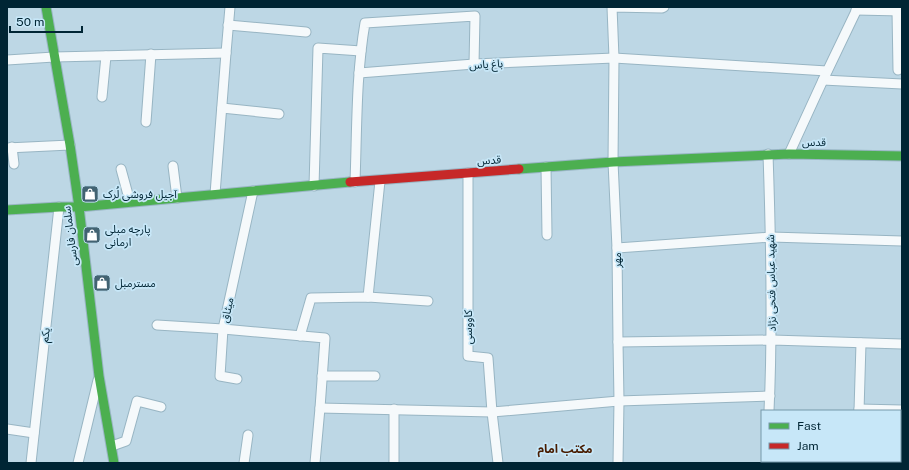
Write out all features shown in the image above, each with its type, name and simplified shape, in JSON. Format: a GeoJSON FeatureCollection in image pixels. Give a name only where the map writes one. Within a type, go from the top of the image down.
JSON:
{"type":"FeatureCollection","features":[{"type":"Feature","properties":{"kind":"street","name":"سلمان فارسی"},"geometry":{"type":"LineString","coordinates":[[46,7],[70,145],[79,207],[98,376],[114,463]]}},
{"type":"Feature","properties":{"kind":"street"},"geometry":{"type":"LineString","coordinates":[[215,194],[230,7]]}},
{"type":"Feature","properties":{"kind":"street","name":"مهر"},"geometry":{"type":"LineString","coordinates":[[618,463],[620,401],[617,248],[613,162],[614,58],[612,7],[664,7]]}},
{"type":"Feature","properties":{"kind":"street"},"geometry":{"type":"LineString","coordinates":[[788,154],[857,8],[900,11],[898,70]]}},
{"type":"Feature","properties":{"kind":"street"},"geometry":{"type":"LineString","coordinates":[[355,182],[359,73],[366,23],[475,16],[474,64]]}},
{"type":"Feature","properties":{"kind":"street"},"geometry":{"type":"LineString","coordinates":[[228,25],[306,32]]}},
{"type":"Feature","properties":{"kind":"street"},"geometry":{"type":"LineString","coordinates":[[314,186],[318,48],[362,47]]}},
{"type":"Feature","properties":{"kind":"street"},"geometry":{"type":"LineString","coordinates":[[7,60],[54,56],[226,53]]}},
{"type":"Feature","properties":{"kind":"street"},"geometry":{"type":"LineString","coordinates":[[146,122],[151,54]]}},
{"type":"Feature","properties":{"kind":"street"},"geometry":{"type":"LineString","coordinates":[[102,97],[106,56]]}},
{"type":"Feature","properties":{"kind":"street","name":"باغ یاس"},"geometry":{"type":"LineString","coordinates":[[359,73],[474,64],[614,58],[827,70]]}},
{"type":"Feature","properties":{"kind":"street"},"geometry":{"type":"LineString","coordinates":[[823,80],[902,84]]}},
{"type":"Feature","properties":{"kind":"street"},"geometry":{"type":"LineString","coordinates":[[222,108],[278,114]]}},
{"type":"Feature","properties":{"kind":"street"},"geometry":{"type":"LineString","coordinates":[[14,164],[10,148],[70,145]]}},
{"type":"Feature","properties":{"kind":"street","name":"قدس"},"geometry":{"type":"LineString","coordinates":[[7,210],[79,207],[355,182],[613,162],[768,154],[902,156]]}},
{"type":"Feature","properties":{"kind":"street","name":"شهید عباس فتحی نژاد"},"geometry":{"type":"LineString","coordinates":[[768,154],[771,237],[772,340],[769,410]]}},
{"type":"Feature","properties":{"kind":"street"},"geometry":{"type":"LineString","coordinates":[[174,166],[177,198]]}},
{"type":"Feature","properties":{"kind":"street"},"geometry":{"type":"LineString","coordinates":[[546,167],[547,235]]}},
{"type":"Feature","properties":{"kind":"street"},"geometry":{"type":"LineString","coordinates":[[121,169],[130,202]]}},
{"type":"Feature","properties":{"kind":"street","name":"کاووسی"},"geometry":{"type":"LineString","coordinates":[[468,173],[468,356],[488,358],[498,463]]}},
{"type":"Feature","properties":{"kind":"street"},"geometry":{"type":"LineString","coordinates":[[368,297],[380,181]]}},
{"type":"Feature","properties":{"kind":"street","name":"میثاق"},"geometry":{"type":"LineString","coordinates":[[253,191],[223,329],[325,338],[322,376]]}},
{"type":"Feature","properties":{"kind":"street","name":"یکم"},"geometry":{"type":"LineString","coordinates":[[30,463],[59,207]]}},
{"type":"Feature","properties":{"kind":"street"},"geometry":{"type":"LineString","coordinates":[[617,248],[771,237],[902,241]]}},
{"type":"Feature","properties":{"kind":"street"},"geometry":{"type":"LineString","coordinates":[[300,336],[311,298],[368,297],[428,301]]}},
{"type":"Feature","properties":{"kind":"street"},"geometry":{"type":"LineString","coordinates":[[157,325],[223,329],[220,376],[237,379]]}},
{"type":"Feature","properties":{"kind":"street"},"geometry":{"type":"LineString","coordinates":[[618,342],[772,340],[902,344]]}},
{"type":"Feature","properties":{"kind":"street"},"geometry":{"type":"LineString","coordinates":[[861,343],[859,410],[902,410]]}},
{"type":"Feature","properties":{"kind":"street"},"geometry":{"type":"LineString","coordinates":[[78,463],[98,376]]}},
{"type":"Feature","properties":{"kind":"street"},"geometry":{"type":"LineString","coordinates":[[315,463],[322,376],[375,376]]}},
{"type":"Feature","properties":{"kind":"street"},"geometry":{"type":"LineString","coordinates":[[320,408],[492,412],[620,401],[770,396]]}},
{"type":"Feature","properties":{"kind":"street"},"geometry":{"type":"LineString","coordinates":[[112,446],[126,441],[137,401],[161,407]]}},
{"type":"Feature","properties":{"kind":"street"},"geometry":{"type":"LineString","coordinates":[[394,409],[394,463]]}},
{"type":"Feature","properties":{"kind":"street"},"geometry":{"type":"LineString","coordinates":[[7,429],[34,433]]}},
{"type":"Feature","properties":{"kind":"street"},"geometry":{"type":"LineString","coordinates":[[244,463],[248,435]]}},
{"type":"Feature","properties":{"kind":"traffic: fast"},"geometry":{"type":"LineString","coordinates":[[46,7],[70,145],[79,207],[99,376],[114,463]]}},
{"type":"Feature","properties":{"kind":"traffic: fast"},"geometry":{"type":"LineString","coordinates":[[519,169],[613,162],[789,154],[902,156]]}},
{"type":"Feature","properties":{"kind":"traffic: fast"},"geometry":{"type":"LineString","coordinates":[[7,210],[79,207],[350,182]]}},
{"type":"Feature","properties":{"kind":"traffic: jam"},"geometry":{"type":"LineString","coordinates":[[350,182],[519,169]]}},
{"type":"Feature","properties":{"kind":"place","name":"آجیل فروشی لُرک"},"geometry":{"type":"Point","coordinates":[90,194]}},
{"type":"Feature","properties":{"kind":"place","name":"پارچه مبلی ارمانی"},"geometry":{"type":"Point","coordinates":[92,235]}},
{"type":"Feature","properties":{"kind":"place","name":"مسترمبل"},"geometry":{"type":"Point","coordinates":[102,283]}},
{"type":"Feature","properties":{"kind":"district","name":"مکتب امام"},"geometry":{"type":"Point","coordinates":[565,449]}}]}
